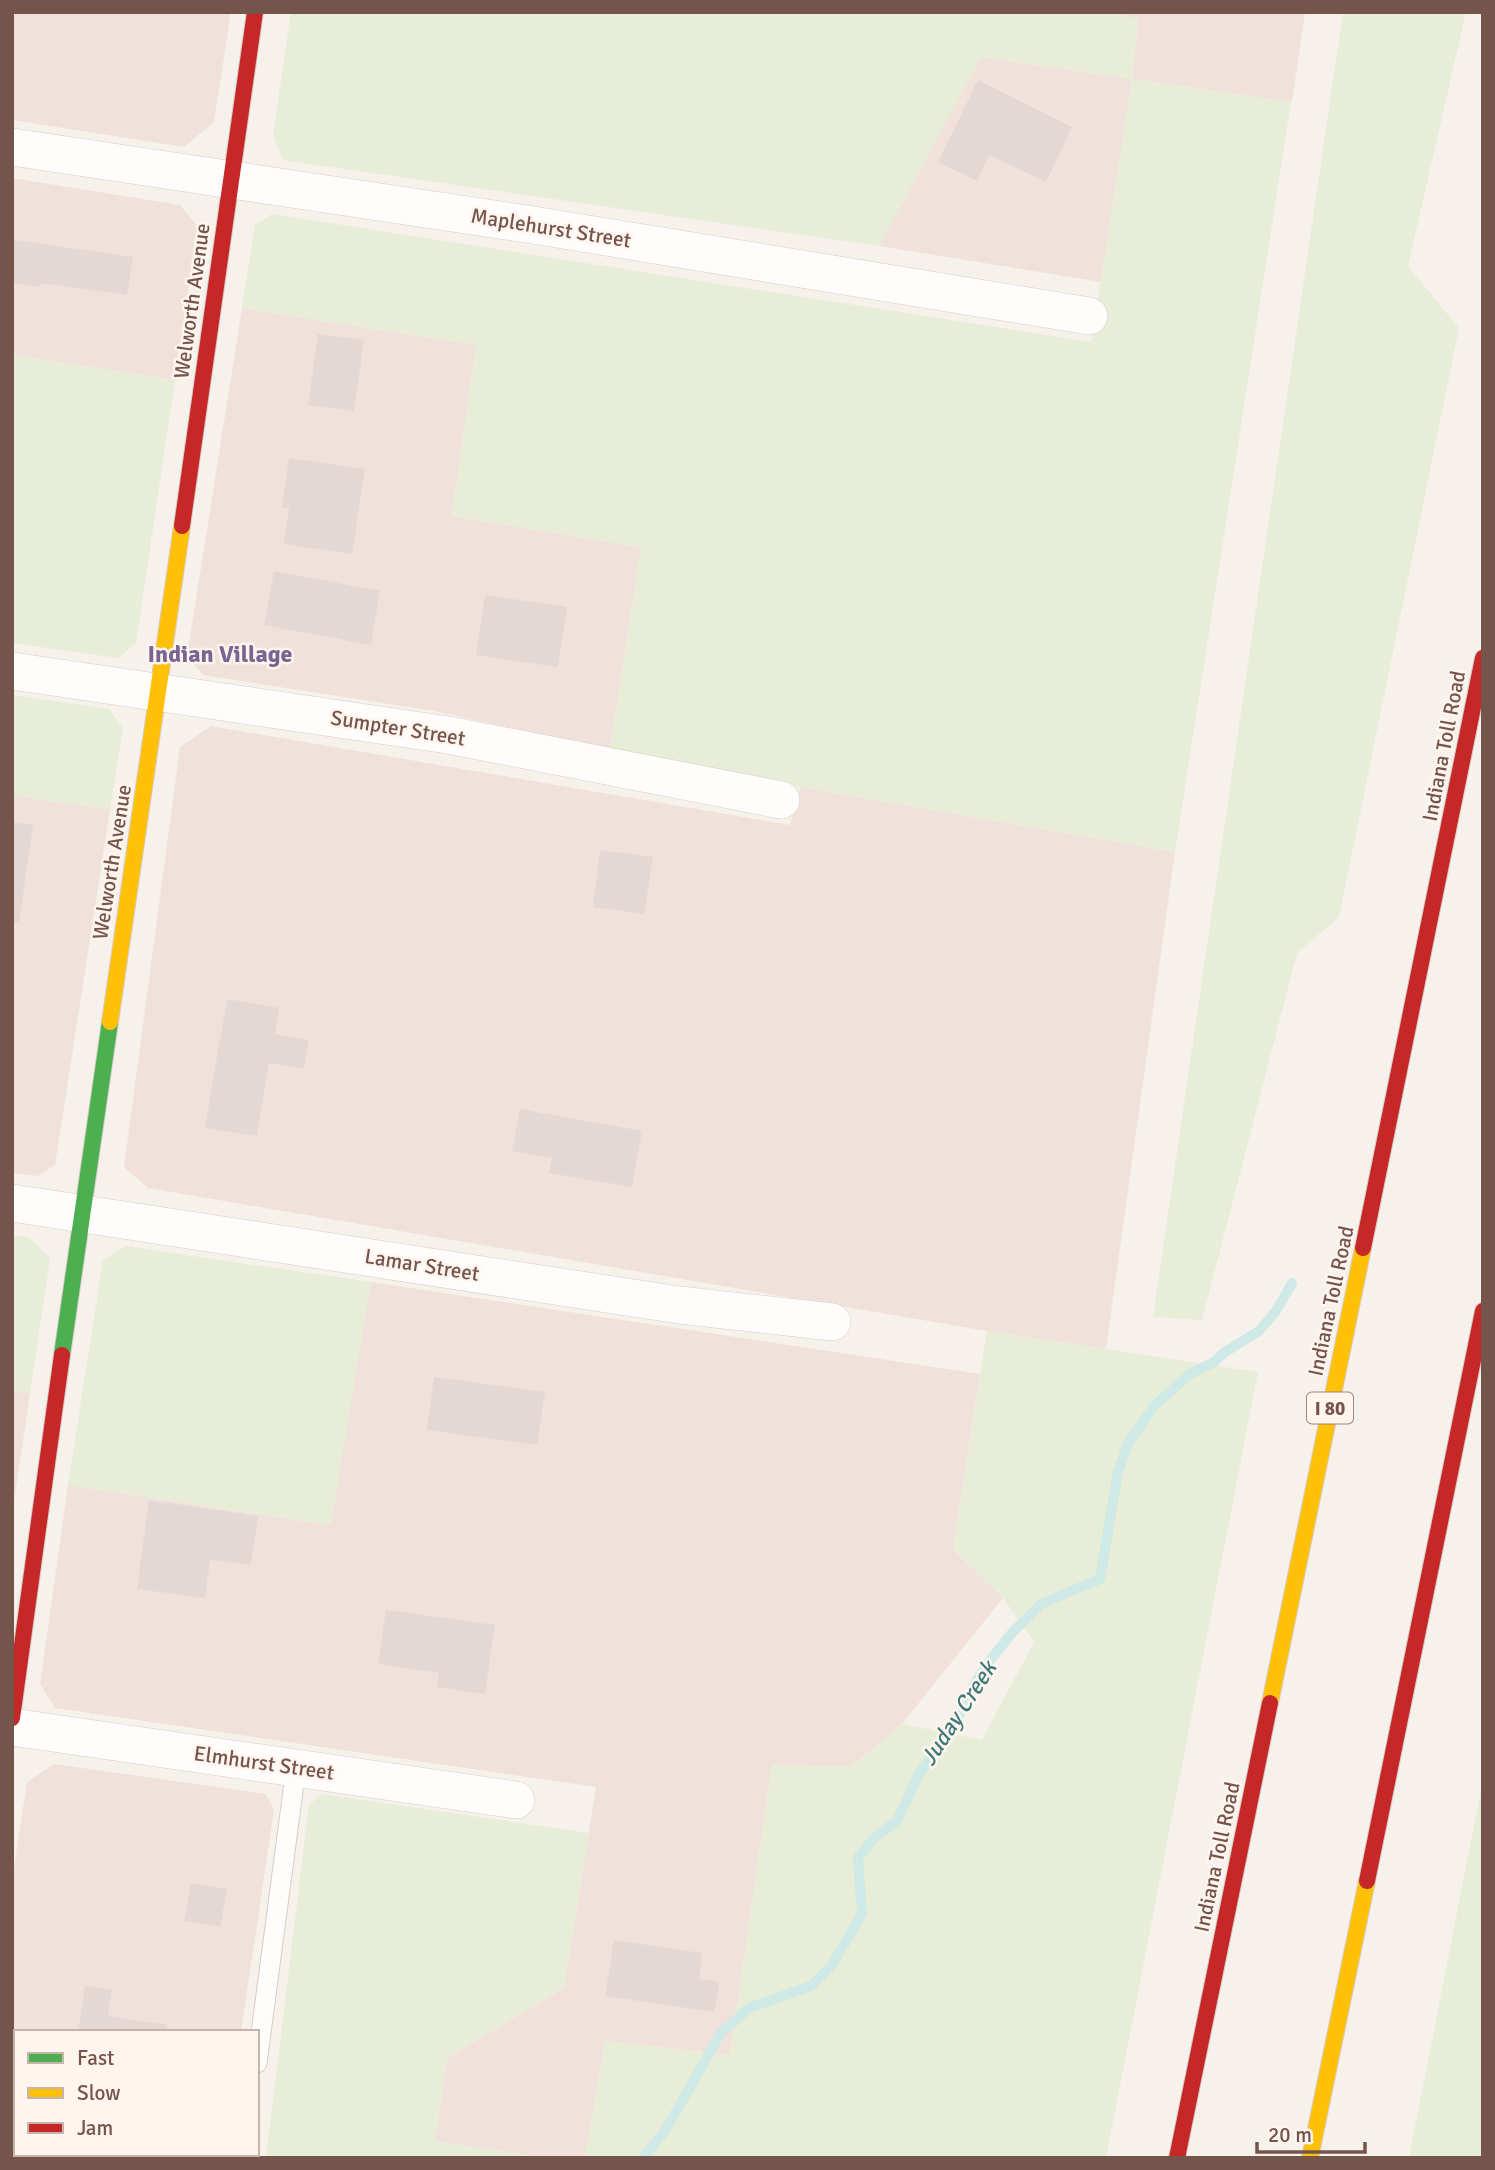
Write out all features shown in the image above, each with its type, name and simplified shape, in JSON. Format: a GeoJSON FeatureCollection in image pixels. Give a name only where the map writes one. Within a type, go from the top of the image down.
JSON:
{"type":"FeatureCollection","features":[{"type":"Feature","properties":{"kind":"main road","name":"Welworth Avenue"},"geometry":{"type":"LineString","coordinates":[[12,1718],[81,1213],[159,692],[255,12]]}},
{"type":"Feature","properties":{"kind":"main road","name":"Indiana Toll Road"},"geometry":{"type":"LineString","coordinates":[[1177,2158],[1483,659]]}},
{"type":"Feature","properties":{"kind":"main road"},"geometry":{"type":"LineString","coordinates":[[1310,2158],[1483,1311]]}},
{"type":"Feature","properties":{"kind":"street","name":"Maplehurst Street"},"geometry":{"type":"LineString","coordinates":[[12,147],[547,227],[1089,317]]}},
{"type":"Feature","properties":{"kind":"street","name":"Sumpter Street"},"geometry":{"type":"LineString","coordinates":[[12,671],[448,735],[781,800]]}},
{"type":"Feature","properties":{"kind":"street","name":"Lamar Street"},"geometry":{"type":"LineString","coordinates":[[12,1203],[679,1305],[832,1322]]}},
{"type":"Feature","properties":{"kind":"street","name":"Elmhurst Street"},"geometry":{"type":"LineString","coordinates":[[12,1727],[516,1800]]}},
{"type":"Feature","properties":{"kind":"lane"},"geometry":{"type":"LineString","coordinates":[[259,2048],[296,1768]]}},
{"type":"Feature","properties":{"kind":"shaded area"},"geometry":{"type":"Polygon","coordinates":[[[12,12],[231,12],[214,122],[184,147],[12,120],[12,12]]]}},
{"type":"Feature","properties":{"kind":"shaded area"},"geometry":{"type":"Polygon","coordinates":[[[1114,12],[1305,12],[1292,102],[1132,79],[1138,20],[1114,12]]]}},
{"type":"Feature","properties":{"kind":"shaded area"},"geometry":{"type":"Polygon","coordinates":[[[981,57],[1132,79],[1101,282],[879,246],[981,57]]]}},
{"type":"Feature","properties":{"kind":"shaded area"},"geometry":{"type":"Polygon","coordinates":[[[12,178],[180,205],[197,226],[175,380],[12,355],[12,178]]]}},
{"type":"Feature","properties":{"kind":"shaded area"},"geometry":{"type":"Polygon","coordinates":[[[242,308],[476,345],[452,516],[641,547],[610,749],[434,711],[203,675],[187,656],[242,308]]]}},
{"type":"Feature","properties":{"kind":"shaded area"},"geometry":{"type":"Polygon","coordinates":[[[211,726],[790,825],[800,787],[1175,852],[1106,1349],[148,1188],[124,1167],[180,747],[211,726]]]}},
{"type":"Feature","properties":{"kind":"shaded area"},"geometry":{"type":"Polygon","coordinates":[[[12,795],[110,810],[55,1165],[38,1176],[12,1173],[12,795]]]}},
{"type":"Feature","properties":{"kind":"shaded area"},"geometry":{"type":"Polygon","coordinates":[[[371,1282],[980,1374],[953,1549],[1003,1598],[902,1724],[851,1767],[772,1765],[730,2055],[605,2041],[585,2158],[547,2158],[435,2141],[447,2058],[564,1988],[596,1787],[55,1708],[40,1684],[68,1485],[330,1525],[371,1282]]]}},
{"type":"Feature","properties":{"kind":"shaded area"},"geometry":{"type":"Polygon","coordinates":[[[12,1391],[30,1393],[12,1516],[12,1391]]]}},
{"type":"Feature","properties":{"kind":"shaded area"},"geometry":{"type":"Polygon","coordinates":[[[54,1764],[266,1794],[274,1810],[241,2030],[14,2030],[14,2156],[222,2158],[12,2158],[12,1880],[27,1782],[54,1764]]]}},
{"type":"Feature","properties":{"kind":"green space"},"geometry":{"type":"Polygon","coordinates":[[[291,12],[1114,12],[1138,19],[1132,79],[981,57],[879,246],[282,160],[273,135],[291,12]]]}},
{"type":"Feature","properties":{"kind":"green space"},"geometry":{"type":"Polygon","coordinates":[[[1343,12],[1466,12],[1408,266],[1459,328],[1339,917],[1297,953],[1202,1320],[1153,1317],[1343,12]]]}},
{"type":"Feature","properties":{"kind":"green space"},"geometry":{"type":"Polygon","coordinates":[[[1132,79],[1291,102],[1175,852],[800,787],[610,749],[641,547],[452,516],[476,345],[242,308],[255,225],[272,214],[1091,342],[1132,79]]]}},
{"type":"Feature","properties":{"kind":"green space"},"geometry":{"type":"Polygon","coordinates":[[[12,355],[175,380],[136,643],[118,658],[12,643],[12,355]]]}},
{"type":"Feature","properties":{"kind":"green space"},"geometry":{"type":"Polygon","coordinates":[[[12,695],[109,709],[123,728],[110,810],[12,795],[12,695]]]}},
{"type":"Feature","properties":{"kind":"green space"},"geometry":{"type":"Polygon","coordinates":[[[12,1235],[30,1238],[50,1259],[30,1393],[12,1391],[12,1235]]]}},
{"type":"Feature","properties":{"kind":"green space"},"geometry":{"type":"Polygon","coordinates":[[[125,1246],[371,1282],[331,1525],[68,1485],[103,1260],[125,1246]]]}},
{"type":"Feature","properties":{"kind":"green space"},"geometry":{"type":"Polygon","coordinates":[[[987,1331],[1258,1372],[1106,2158],[585,2158],[605,2041],[730,2055],[772,1765],[851,1767],[902,1724],[982,1740],[1034,1642],[1003,1598],[953,1549],[987,1331]]]}},
{"type":"Feature","properties":{"kind":"green space"},"geometry":{"type":"Polygon","coordinates":[[[1483,1780],[1483,2158],[1409,2158],[1483,1780]]]}},
{"type":"Feature","properties":{"kind":"green space"},"geometry":{"type":"Polygon","coordinates":[[[322,1794],[589,1833],[564,1988],[447,2058],[435,2141],[547,2158],[266,2158],[309,1805],[322,1794]]]}},
{"type":"Feature","properties":{"kind":"building"},"geometry":{"type":"Polygon","coordinates":[[[978,80],[1072,127],[1046,182],[989,155],[977,181],[938,162],[978,80]]]}},
{"type":"Feature","properties":{"kind":"building"},"geometry":{"type":"Polygon","coordinates":[[[14,240],[133,257],[127,295],[41,283],[40,287],[12,283],[14,240]]]}},
{"type":"Feature","properties":{"kind":"building"},"geometry":{"type":"Polygon","coordinates":[[[318,334],[364,340],[354,411],[308,405],[318,334]]]}},
{"type":"Feature","properties":{"kind":"building"},"geometry":{"type":"Polygon","coordinates":[[[289,458],[365,469],[352,554],[284,544],[289,508],[282,507],[289,458]]]}},
{"type":"Feature","properties":{"kind":"building"},"geometry":{"type":"Polygon","coordinates":[[[274,571],[380,591],[371,645],[264,625],[274,571]]]}},
{"type":"Feature","properties":{"kind":"building"},"geometry":{"type":"Polygon","coordinates":[[[485,595],[567,607],[558,667],[476,655],[485,595]]]}},
{"type":"Feature","properties":{"kind":"building"},"geometry":{"type":"Polygon","coordinates":[[[12,822],[33,825],[19,923],[12,922],[12,822]]]}},
{"type":"Feature","properties":{"kind":"building"},"geometry":{"type":"Polygon","coordinates":[[[600,850],[653,857],[644,914],[593,907],[600,850]]]}},
{"type":"Feature","properties":{"kind":"building"},"geometry":{"type":"Polygon","coordinates":[[[227,999],[279,1008],[275,1034],[309,1040],[304,1069],[269,1063],[257,1136],[205,1128],[227,999]]]}},
{"type":"Feature","properties":{"kind":"building"},"geometry":{"type":"Polygon","coordinates":[[[520,1109],[642,1131],[632,1187],[549,1173],[552,1158],[512,1151],[520,1109]]]}},
{"type":"Feature","properties":{"kind":"building"},"geometry":{"type":"Polygon","coordinates":[[[434,1377],[545,1392],[537,1445],[427,1430],[434,1377]]]}},
{"type":"Feature","properties":{"kind":"building"},"geometry":{"type":"Polygon","coordinates":[[[149,1500],[258,1516],[251,1565],[210,1560],[205,1598],[137,1589],[149,1500]]]}},
{"type":"Feature","properties":{"kind":"building"},"geometry":{"type":"Polygon","coordinates":[[[386,1610],[495,1625],[485,1694],[437,1687],[439,1673],[378,1664],[386,1610]]]}},
{"type":"Feature","properties":{"kind":"building"},"geometry":{"type":"Polygon","coordinates":[[[191,1883],[227,1889],[220,1927],[184,1921],[191,1883]]]}},
{"type":"Feature","properties":{"kind":"building"},"geometry":{"type":"Polygon","coordinates":[[[614,1940],[702,1953],[699,1979],[719,1982],[714,2012],[605,1996],[614,1940]]]}},
{"type":"Feature","properties":{"kind":"building"},"geometry":{"type":"Polygon","coordinates":[[[85,1986],[112,1990],[108,2016],[167,2025],[166,2030],[78,2030],[85,1986]]]}},
{"type":"Feature","properties":{"kind":"waterway","name":"Juday Creek"},"geometry":{"type":"LineString","coordinates":[[643,2158],[665,2131],[721,2033],[749,2008],[811,1986],[832,1965],[862,1914],[858,1858],[874,1838],[897,1821],[919,1774],[964,1708],[975,1683],[991,1659],[1041,1604],[1100,1579],[1118,1471],[1129,1442],[1154,1406],[1190,1374],[1214,1362],[1259,1331],[1276,1311],[1292,1283]]}},
{"type":"Feature","properties":{"kind":"traffic: fast"},"geometry":{"type":"LineString","coordinates":[[62,1355],[110,1022]]}},
{"type":"Feature","properties":{"kind":"traffic: slow"},"geometry":{"type":"LineString","coordinates":[[110,1022],[182,526]]}},
{"type":"Feature","properties":{"kind":"traffic: slow"},"geometry":{"type":"LineString","coordinates":[[1270,1703],[1363,1248]]}},
{"type":"Feature","properties":{"kind":"traffic: slow"},"geometry":{"type":"LineString","coordinates":[[1310,2158],[1367,1881]]}},
{"type":"Feature","properties":{"kind":"traffic: jam"},"geometry":{"type":"LineString","coordinates":[[182,526],[255,12]]}},
{"type":"Feature","properties":{"kind":"traffic: jam"},"geometry":{"type":"LineString","coordinates":[[1363,1248],[1483,658]]}},
{"type":"Feature","properties":{"kind":"traffic: jam"},"geometry":{"type":"LineString","coordinates":[[1367,1881],[1483,1311]]}},
{"type":"Feature","properties":{"kind":"traffic: jam"},"geometry":{"type":"LineString","coordinates":[[12,1718],[62,1355]]}},
{"type":"Feature","properties":{"kind":"traffic: jam"},"geometry":{"type":"LineString","coordinates":[[1177,2158],[1270,1703]]}},
{"type":"Feature","properties":{"kind":"district","name":"Indian Village"},"geometry":{"type":"Point","coordinates":[220,654]}}]}
